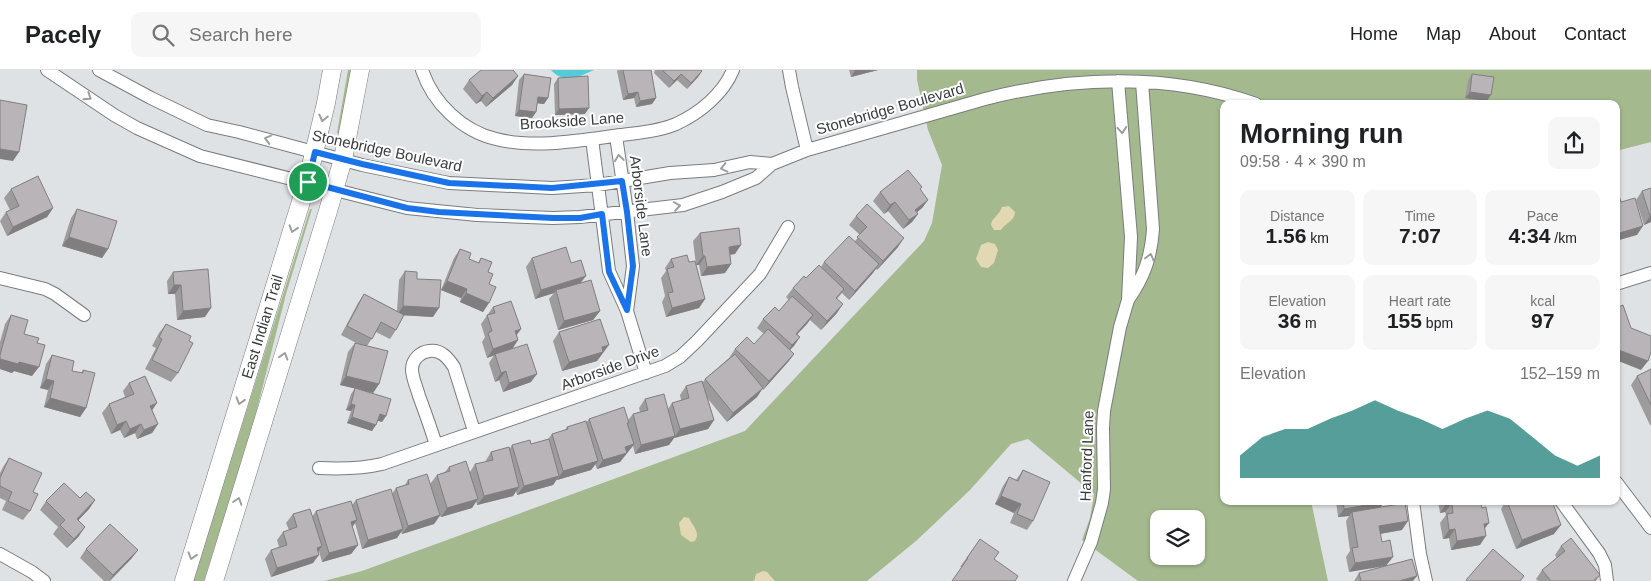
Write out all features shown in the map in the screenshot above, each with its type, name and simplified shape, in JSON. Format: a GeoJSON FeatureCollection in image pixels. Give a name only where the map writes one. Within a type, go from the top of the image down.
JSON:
{"type":"FeatureCollection","features":[{"type":"Feature","properties":{"kind":"main road","name":"East Indian Trail"},"geometry":{"type":"LineString","coordinates":[[184,581],[308,182],[332,70]]}},
{"type":"Feature","properties":{"kind":"main road","name":"East Indian Trail"},"geometry":{"type":"LineString","coordinates":[[214,581],[334,189],[360,70]]}},
{"type":"Feature","properties":{"kind":"street","name":"Stonebridge Boulevard"},"geometry":{"type":"LineString","coordinates":[[47,70],[114,115],[137,128],[200,156],[407,208],[439,212],[553,218],[580,218],[683,205],[756,178],[772,164],[807,150],[1011,92],[1054,84],[1118,81],[1142,82],[1190,88],[1242,100]]}},
{"type":"Feature","properties":{"kind":"street","name":"Stonebridge Boulevard"},"geometry":{"type":"LineString","coordinates":[[99,70],[207,125],[342,159],[449,183],[552,188],[598,185],[670,173],[714,170],[750,162],[772,164]]}},
{"type":"Feature","properties":{"kind":"street","name":"Brookside Lane"},"geometry":{"type":"LineString","coordinates":[[422,70],[426,82],[438,102],[456,120],[475,132],[496,140],[540,143],[616,136],[655,130],[675,124],[706,106],[720,91],[733,70]]}},
{"type":"Feature","properties":{"kind":"street"},"geometry":{"type":"LineString","coordinates":[[789,70],[807,150]]}},
{"type":"Feature","properties":{"kind":"street","name":"Hanford Lane"},"geometry":{"type":"LineString","coordinates":[[1074,581],[1090,542],[1102,503],[1104,489],[1104,411],[1120,327],[1128,300],[1131,237],[1118,81]]}},
{"type":"Feature","properties":{"kind":"street","name":"Hanford Lane"},"geometry":{"type":"LineString","coordinates":[[1128,300],[1139,285],[1152,249],[1153,229],[1142,82]]}},
{"type":"Feature","properties":{"kind":"street","name":"Arborside Lane"},"geometry":{"type":"LineString","coordinates":[[616,136],[633,266],[627,310]]}},
{"type":"Feature","properties":{"kind":"street","name":"Arborside Lane"},"geometry":{"type":"LineString","coordinates":[[592,139],[609,272],[627,310],[646,373]]}},
{"type":"Feature","properties":{"kind":"street","name":"Arborside Drive"},"geometry":{"type":"LineString","coordinates":[[319,468],[347,470],[382,464],[672,363],[697,341],[760,274],[788,227]]}},
{"type":"Feature","properties":{"kind":"street"},"geometry":{"type":"LineString","coordinates":[[1620,283],[1651,273]]}},
{"type":"Feature","properties":{"kind":"street"},"geometry":{"type":"LineString","coordinates":[[0,278],[45,289],[55,294],[84,316]]}},
{"type":"Feature","properties":{"kind":"street"},"geometry":{"type":"LineString","coordinates":[[436,445],[414,381],[412,369],[415,360],[421,353],[431,350],[442,352],[449,359],[454,367],[474,431]]}},
{"type":"Feature","properties":{"kind":"street"},"geometry":{"type":"LineString","coordinates":[[1620,487],[1651,528]]}},
{"type":"Feature","properties":{"kind":"street"},"geometry":{"type":"LineString","coordinates":[[1414,505],[1420,554],[1426,581]]}},
{"type":"Feature","properties":{"kind":"street"},"geometry":{"type":"LineString","coordinates":[[1564,505],[1599,553],[1605,565],[1607,581]]}},
{"type":"Feature","properties":{"kind":"street"},"geometry":{"type":"LineString","coordinates":[[0,554],[44,581]]}},
{"type":"Feature","properties":{"kind":"green space"},"geometry":{"type":"Polygon","coordinates":[[[348,70],[351,70],[339,133],[337,133],[348,70]]]}},
{"type":"Feature","properties":{"kind":"green space"},"geometry":{"type":"Polygon","coordinates":[[[917,70],[1651,70],[1651,142],[1620,150],[1620,100],[1220,100],[1220,505],[1312,505],[1328,581],[1138,581],[1082,540],[1090,518],[1094,494],[1028,439],[1011,444],[970,490],[916,541],[867,581],[324,581],[362,571],[745,431],[924,241],[932,223],[942,165],[928,130],[917,80],[917,70]]]}},
{"type":"Feature","properties":{"kind":"green space"},"geometry":{"type":"Polygon","coordinates":[[[310,209],[312,209],[286,294],[252,429],[204,581],[193,581],[310,209]]]}},
{"type":"Feature","properties":{"kind":"sand"},"geometry":{"type":"Polygon","coordinates":[[[1009,206],[1015,212],[1012,220],[1001,230],[994,230],[991,225],[993,220],[1002,207],[1009,206]]]}},
{"type":"Feature","properties":{"kind":"sand"},"geometry":{"type":"Polygon","coordinates":[[[988,242],[995,244],[998,250],[994,263],[988,268],[981,267],[976,259],[981,245],[988,242]]]}},
{"type":"Feature","properties":{"kind":"sand"},"geometry":{"type":"Polygon","coordinates":[[[684,517],[689,518],[695,529],[697,538],[695,541],[691,542],[681,535],[679,523],[684,517]]]}},
{"type":"Feature","properties":{"kind":"sand"},"geometry":{"type":"Polygon","coordinates":[[[763,571],[767,572],[775,581],[754,581],[756,574],[763,571]]]}},
{"type":"Feature","properties":{"kind":"water"},"geometry":{"type":"Polygon","coordinates":[[[551,70],[594,70],[577,77],[567,78],[556,75],[551,70]]]}},
{"type":"Feature","properties":{"kind":"building"},"geometry":{"type":"Polygon","coordinates":[[[481,70],[513,70],[518,76],[493,98],[487,92],[482,96],[469,80],[481,70]]]}},
{"type":"Feature","properties":{"kind":"building"},"geometry":{"type":"Polygon","coordinates":[[[623,70],[651,70],[656,98],[640,101],[638,92],[628,94],[623,70]]]}},
{"type":"Feature","properties":{"kind":"building"},"geometry":{"type":"Polygon","coordinates":[[[662,70],[702,71],[691,83],[681,74],[674,81],[662,70]]]}},
{"type":"Feature","properties":{"kind":"building"},"geometry":{"type":"Polygon","coordinates":[[[524,74],[551,78],[548,98],[538,97],[536,112],[519,110],[524,74]]]}},
{"type":"Feature","properties":{"kind":"building"},"geometry":{"type":"Polygon","coordinates":[[[1472,74],[1494,77],[1491,95],[1470,92],[1472,74]]]}},
{"type":"Feature","properties":{"kind":"building"},"geometry":{"type":"Polygon","coordinates":[[[588,76],[589,108],[559,109],[558,78],[588,76]]]}},
{"type":"Feature","properties":{"kind":"building"},"geometry":{"type":"Polygon","coordinates":[[[0,100],[27,105],[19,152],[0,149],[0,100]]]}},
{"type":"Feature","properties":{"kind":"building"},"geometry":{"type":"Polygon","coordinates":[[[908,170],[922,187],[920,189],[928,200],[915,210],[918,214],[909,220],[895,202],[890,205],[880,192],[908,170]]]}},
{"type":"Feature","properties":{"kind":"building"},"geometry":{"type":"Polygon","coordinates":[[[38,176],[53,208],[13,227],[6,212],[19,206],[11,189],[38,176]]]}},
{"type":"Feature","properties":{"kind":"building"},"geometry":{"type":"Polygon","coordinates":[[[1651,188],[1651,215],[1650,216],[1642,191],[1651,188]]]}},
{"type":"Feature","properties":{"kind":"building"},"geometry":{"type":"Polygon","coordinates":[[[1635,198],[1643,226],[1620,233],[1620,199],[1621,202],[1635,198]]]}},
{"type":"Feature","properties":{"kind":"building"},"geometry":{"type":"Polygon","coordinates":[[[867,204],[904,238],[883,261],[857,237],[867,227],[856,216],[867,204]]]}},
{"type":"Feature","properties":{"kind":"building"},"geometry":{"type":"Polygon","coordinates":[[[77,209],[117,221],[108,249],[69,237],[77,209]]]}},
{"type":"Feature","properties":{"kind":"building"},"geometry":{"type":"Polygon","coordinates":[[[739,228],[741,245],[729,247],[731,264],[707,267],[705,256],[703,256],[700,233],[739,228]]]}},
{"type":"Feature","properties":{"kind":"building"},"geometry":{"type":"Polygon","coordinates":[[[849,236],[879,264],[855,291],[824,262],[849,236]]]}},
{"type":"Feature","properties":{"kind":"building"},"geometry":{"type":"Polygon","coordinates":[[[566,247],[571,263],[581,260],[586,276],[541,290],[532,258],[566,247]]]}},
{"type":"Feature","properties":{"kind":"building"},"geometry":{"type":"Polygon","coordinates":[[[460,249],[471,253],[469,259],[479,263],[481,258],[492,262],[488,272],[493,274],[489,284],[496,287],[489,303],[466,293],[467,289],[447,281],[460,249]]]}},
{"type":"Feature","properties":{"kind":"building"},"geometry":{"type":"Polygon","coordinates":[[[687,255],[689,262],[695,261],[705,299],[672,308],[668,293],[673,292],[667,269],[674,267],[671,259],[687,255]]]}},
{"type":"Feature","properties":{"kind":"building"},"geometry":{"type":"Polygon","coordinates":[[[819,265],[844,289],[836,298],[843,304],[827,321],[793,288],[804,276],[806,278],[819,265]]]}},
{"type":"Feature","properties":{"kind":"building"},"geometry":{"type":"Polygon","coordinates":[[[208,269],[211,308],[183,311],[181,285],[174,285],[173,272],[208,269]]]}},
{"type":"Feature","properties":{"kind":"building"},"geometry":{"type":"Polygon","coordinates":[[[405,271],[417,272],[417,279],[441,280],[439,308],[403,306],[405,271]]]}},
{"type":"Feature","properties":{"kind":"building"},"geometry":{"type":"Polygon","coordinates":[[[591,280],[600,311],[564,321],[556,290],[591,280]]]}},
{"type":"Feature","properties":{"kind":"building"},"geometry":{"type":"Polygon","coordinates":[[[364,294],[404,315],[396,330],[381,322],[372,339],[347,326],[364,294]]]}},
{"type":"Feature","properties":{"kind":"building"},"geometry":{"type":"Polygon","coordinates":[[[792,296],[813,315],[796,334],[800,337],[792,345],[763,319],[775,307],[779,311],[792,296]]]}},
{"type":"Feature","properties":{"kind":"building"},"geometry":{"type":"Polygon","coordinates":[[[511,301],[521,329],[515,331],[518,340],[493,349],[488,333],[492,331],[487,315],[495,313],[493,307],[511,301]]]}},
{"type":"Feature","properties":{"kind":"building"},"geometry":{"type":"Polygon","coordinates":[[[1623,305],[1631,328],[1651,336],[1651,352],[1648,361],[1620,350],[1620,306],[1623,305]]]}},
{"type":"Feature","properties":{"kind":"building"},"geometry":{"type":"Polygon","coordinates":[[[11,315],[28,320],[24,334],[39,338],[37,343],[45,345],[39,367],[0,359],[11,315]]]}},
{"type":"Feature","properties":{"kind":"building"},"geometry":{"type":"Polygon","coordinates":[[[600,319],[609,345],[602,347],[603,352],[569,362],[559,332],[600,319]]]}},
{"type":"Feature","properties":{"kind":"building"},"geometry":{"type":"Polygon","coordinates":[[[166,324],[191,336],[189,341],[193,343],[178,373],[152,360],[162,339],[159,337],[166,324]]]}},
{"type":"Feature","properties":{"kind":"building"},"geometry":{"type":"Polygon","coordinates":[[[768,329],[794,354],[769,381],[735,349],[747,337],[754,344],[768,329]]]}},
{"type":"Feature","properties":{"kind":"building"},"geometry":{"type":"Polygon","coordinates":[[[355,343],[388,351],[379,384],[346,376],[355,343]]]}},
{"type":"Feature","properties":{"kind":"building"},"geometry":{"type":"Polygon","coordinates":[[[527,344],[537,374],[509,383],[506,371],[501,373],[495,354],[527,344]]]}},
{"type":"Feature","properties":{"kind":"building"},"geometry":{"type":"Polygon","coordinates":[[[735,354],[763,388],[733,413],[705,379],[735,354]]]}},
{"type":"Feature","properties":{"kind":"building"},"geometry":{"type":"Polygon","coordinates":[[[52,355],[74,361],[72,371],[83,373],[83,370],[95,373],[86,408],[50,398],[54,381],[46,379],[52,355]]]}},
{"type":"Feature","properties":{"kind":"building"},"geometry":{"type":"Polygon","coordinates":[[[1651,369],[1651,405],[1637,376],[1651,369]]]}},
{"type":"Feature","properties":{"kind":"building"},"geometry":{"type":"Polygon","coordinates":[[[145,376],[157,403],[150,406],[158,424],[144,430],[141,424],[130,429],[126,421],[117,425],[109,404],[134,394],[129,383],[145,376]]]}},
{"type":"Feature","properties":{"kind":"building"},"geometry":{"type":"Polygon","coordinates":[[[702,381],[714,420],[680,429],[672,403],[689,398],[686,386],[702,381]]]}},
{"type":"Feature","properties":{"kind":"building"},"geometry":{"type":"Polygon","coordinates":[[[355,388],[391,399],[386,416],[380,414],[376,425],[352,417],[355,405],[351,404],[355,388]]]}},
{"type":"Feature","properties":{"kind":"building"},"geometry":{"type":"Polygon","coordinates":[[[664,394],[675,436],[641,445],[633,414],[648,410],[645,399],[664,394]]]}},
{"type":"Feature","properties":{"kind":"building"},"geometry":{"type":"Polygon","coordinates":[[[624,407],[634,444],[625,447],[627,453],[603,460],[589,419],[624,407]]]}},
{"type":"Feature","properties":{"kind":"building"},"geometry":{"type":"Polygon","coordinates":[[[586,421],[598,461],[563,471],[552,434],[586,421]]]}},
{"type":"Feature","properties":{"kind":"building"},"geometry":{"type":"Polygon","coordinates":[[[549,439],[559,476],[524,486],[512,445],[530,440],[531,444],[549,439]]]}},
{"type":"Feature","properties":{"kind":"building"},"geometry":{"type":"Polygon","coordinates":[[[509,447],[519,487],[484,496],[475,464],[493,460],[491,452],[509,447]]]}},
{"type":"Feature","properties":{"kind":"building"},"geometry":{"type":"Polygon","coordinates":[[[9,458],[42,473],[33,492],[38,494],[30,511],[8,501],[12,492],[0,486],[0,478],[9,458]]]}},
{"type":"Feature","properties":{"kind":"building"},"geometry":{"type":"Polygon","coordinates":[[[466,461],[478,499],[447,508],[437,475],[450,471],[449,467],[466,461]]]}},
{"type":"Feature","properties":{"kind":"building"},"geometry":{"type":"Polygon","coordinates":[[[1023,470],[1050,482],[1033,521],[1017,514],[1021,504],[1001,496],[1009,477],[1018,481],[1023,470]]]}},
{"type":"Feature","properties":{"kind":"building"},"geometry":{"type":"Polygon","coordinates":[[[427,474],[440,515],[408,526],[396,488],[409,484],[408,480],[427,474]]]}},
{"type":"Feature","properties":{"kind":"building"},"geometry":{"type":"Polygon","coordinates":[[[64,483],[80,498],[86,492],[95,500],[77,519],[85,527],[74,539],[60,525],[65,520],[46,501],[64,483]]]}},
{"type":"Feature","properties":{"kind":"building"},"geometry":{"type":"Polygon","coordinates":[[[391,489],[403,529],[368,540],[356,500],[391,489]]]}},
{"type":"Feature","properties":{"kind":"building"},"geometry":{"type":"Polygon","coordinates":[[[351,501],[357,520],[351,522],[358,545],[329,553],[316,511],[351,501]]]}},
{"type":"Feature","properties":{"kind":"building"},"geometry":{"type":"Polygon","coordinates":[[[1344,505],[1367,505],[1344,509],[1344,505]]]}},
{"type":"Feature","properties":{"kind":"building"},"geometry":{"type":"Polygon","coordinates":[[[1393,505],[1405,505],[1408,521],[1379,526],[1382,542],[1390,540],[1393,557],[1355,563],[1352,548],[1358,547],[1352,512],[1393,505]]]}},
{"type":"Feature","properties":{"kind":"building"},"geometry":{"type":"Polygon","coordinates":[[[1452,505],[1481,505],[1482,508],[1486,507],[1489,523],[1484,524],[1486,536],[1457,541],[1455,529],[1449,530],[1447,514],[1453,513],[1452,505]]]}},
{"type":"Feature","properties":{"kind":"building"},"geometry":{"type":"Polygon","coordinates":[[[1509,505],[1554,505],[1561,525],[1522,540],[1509,505]]]}},
{"type":"Feature","properties":{"kind":"building"},"geometry":{"type":"Polygon","coordinates":[[[310,509],[322,546],[317,548],[319,555],[277,568],[271,550],[287,545],[283,532],[297,527],[293,514],[310,509]]]}},
{"type":"Feature","properties":{"kind":"building"},"geometry":{"type":"Polygon","coordinates":[[[110,524],[138,550],[113,575],[86,549],[110,524]]]}},
{"type":"Feature","properties":{"kind":"building"},"geometry":{"type":"Polygon","coordinates":[[[1571,538],[1600,575],[1593,581],[1551,581],[1542,570],[1565,551],[1561,546],[1571,538]]]}},
{"type":"Feature","properties":{"kind":"building"},"geometry":{"type":"Polygon","coordinates":[[[980,539],[999,552],[994,559],[1018,576],[1015,581],[952,581],[980,539]]]}},
{"type":"Feature","properties":{"kind":"building"},"geometry":{"type":"Polygon","coordinates":[[[1493,549],[1524,576],[1520,581],[1466,580],[1493,549]]]}},
{"type":"Feature","properties":{"kind":"building"},"geometry":{"type":"Polygon","coordinates":[[[1412,559],[1417,576],[1399,581],[1361,581],[1359,573],[1412,559]]]}},
{"type":"Feature","properties":{"kind":"route"},"geometry":{"type":"LineString","coordinates":[[315,152],[449,183],[552,188],[598,185],[622,181],[633,266],[627,310],[609,272],[602,214],[580,218],[553,218],[439,212],[407,208],[308,182],[315,152]]}}]}
